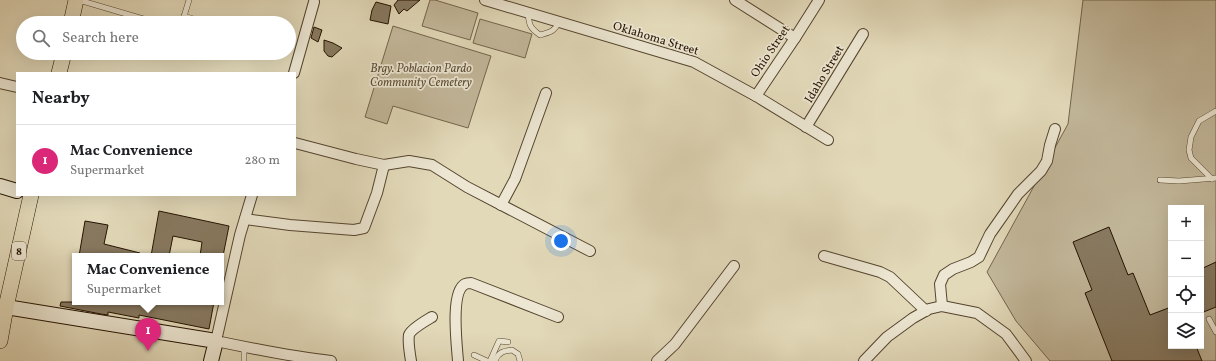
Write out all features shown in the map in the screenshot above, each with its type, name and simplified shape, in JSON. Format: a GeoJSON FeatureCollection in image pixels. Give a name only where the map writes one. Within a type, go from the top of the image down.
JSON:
{"type":"FeatureCollection","features":[{"type":"Feature","properties":{"kind":"main road"},"geometry":{"type":"LineString","coordinates":[[73,16],[78,0]]}},
{"type":"Feature","properties":{"kind":"main road"},"geometry":{"type":"LineString","coordinates":[[59,72],[62,60]]}},
{"type":"Feature","properties":{"kind":"main road","name":"8"},"geometry":{"type":"LineString","coordinates":[[0,341],[3,307],[30,196]]}},
{"type":"Feature","properties":{"kind":"street","name":"Oklahoma Street"},"geometry":{"type":"LineString","coordinates":[[484,0],[694,62],[756,96],[828,140]]}},
{"type":"Feature","properties":{"kind":"street"},"geometry":{"type":"LineString","coordinates":[[736,0],[795,38]]}},
{"type":"Feature","properties":{"kind":"street","name":"Ohio Street"},"geometry":{"type":"LineString","coordinates":[[756,96],[819,0]]}},
{"type":"Feature","properties":{"kind":"street"},"geometry":{"type":"LineString","coordinates":[[294,72],[314,2]]}},
{"type":"Feature","properties":{"kind":"street","name":"Idaho Street"},"geometry":{"type":"LineString","coordinates":[[806,127],[863,34]]}},
{"type":"Feature","properties":{"kind":"street"},"geometry":{"type":"LineString","coordinates":[[0,84],[16,87]]}},
{"type":"Feature","properties":{"kind":"street"},"geometry":{"type":"LineString","coordinates":[[501,205],[515,179],[546,93]]}},
{"type":"Feature","properties":{"kind":"street"},"geometry":{"type":"LineString","coordinates":[[942,306],[940,284],[944,275],[953,269],[979,257],[990,234],[1018,194],[1041,171],[1047,161],[1055,129]]}},
{"type":"Feature","properties":{"kind":"street"},"geometry":{"type":"LineString","coordinates":[[296,143],[384,165],[409,160],[432,165],[467,188],[590,251]]}},
{"type":"Feature","properties":{"kind":"street"},"geometry":{"type":"LineString","coordinates":[[245,219],[290,225],[354,230],[364,228],[377,193],[384,165]]}},
{"type":"Feature","properties":{"kind":"street"},"geometry":{"type":"LineString","coordinates":[[0,186],[16,191]]}},
{"type":"Feature","properties":{"kind":"street"},"geometry":{"type":"LineString","coordinates":[[212,361],[240,235],[252,196]]}},
{"type":"Feature","properties":{"kind":"street"},"geometry":{"type":"LineString","coordinates":[[824,256],[880,272],[890,277],[926,311]]}},
{"type":"Feature","properties":{"kind":"street"},"geometry":{"type":"LineString","coordinates":[[657,361],[675,344],[734,266]]}},
{"type":"Feature","properties":{"kind":"street"},"geometry":{"type":"LineString","coordinates":[[458,361],[454,323],[460,290],[465,284],[471,283],[558,317]]}},
{"type":"Feature","properties":{"kind":"street"},"geometry":{"type":"LineString","coordinates":[[864,361],[887,337],[913,318],[930,309],[942,306],[977,313],[1006,334],[1026,361]]}},
{"type":"Feature","properties":{"kind":"street"},"geometry":{"type":"LineString","coordinates":[[3,307],[216,341],[302,358],[331,361]]}},
{"type":"Feature","properties":{"kind":"street"},"geometry":{"type":"LineString","coordinates":[[411,361],[409,335],[411,331],[432,317]]}},
{"type":"Feature","properties":{"kind":"lane"},"geometry":{"type":"LineString","coordinates":[[78,0],[133,16]]}},
{"type":"Feature","properties":{"kind":"lane"},"geometry":{"type":"LineString","coordinates":[[184,16],[189,0]]}},
{"type":"Feature","properties":{"kind":"lane"},"geometry":{"type":"LineString","coordinates":[[528,13],[528,23],[534,31],[540,35],[550,32],[556,28],[559,22]]}},
{"type":"Feature","properties":{"kind":"lane"},"geometry":{"type":"LineString","coordinates":[[1214,178],[1191,158],[1190,150],[1191,137],[1199,121],[1216,111]]}},
{"type":"Feature","properties":{"kind":"lane"},"geometry":{"type":"LineString","coordinates":[[1160,180],[1179,181],[1214,178]]}},
{"type":"Feature","properties":{"kind":"lane"},"geometry":{"type":"LineString","coordinates":[[1209,319],[1216,332]]}},
{"type":"Feature","properties":{"kind":"lane"},"geometry":{"type":"LineString","coordinates":[[474,355],[488,361],[499,341],[508,342]]}},
{"type":"Feature","properties":{"kind":"lane"},"geometry":{"type":"LineString","coordinates":[[244,347],[244,361]]}},
{"type":"Feature","properties":{"kind":"lane"},"geometry":{"type":"LineString","coordinates":[[495,361],[496,357],[502,352],[512,350],[518,354],[520,361]]}},
{"type":"Feature","properties":{"kind":"green space"},"geometry":{"type":"Polygon","coordinates":[[[430,0],[435,0],[478,13],[470,40],[422,26],[430,0]]]}},
{"type":"Feature","properties":{"kind":"green space"},"geometry":{"type":"Polygon","coordinates":[[[1083,0],[1216,0],[1216,361],[1050,361],[1016,321],[987,272],[1068,124],[1083,0]]]}},
{"type":"Feature","properties":{"kind":"green space"},"geometry":{"type":"Polygon","coordinates":[[[480,19],[532,34],[525,58],[473,43],[480,19]]]}},
{"type":"Feature","properties":{"kind":"green space","name":"Brgy. Poblacion Pardo Community Cemetery"},"geometry":{"type":"Polygon","coordinates":[[[393,26],[491,56],[468,128],[393,106],[387,124],[365,117],[393,26]]]}},
{"type":"Feature","properties":{"kind":"building"},"geometry":{"type":"Polygon","coordinates":[[[398,0],[420,0],[407,11],[404,9],[399,14],[394,5],[398,0]]]}},
{"type":"Feature","properties":{"kind":"building"},"geometry":{"type":"Polygon","coordinates":[[[376,2],[391,6],[388,24],[370,20],[372,10],[376,2]]]}},
{"type":"Feature","properties":{"kind":"building"},"geometry":{"type":"Polygon","coordinates":[[[314,27],[322,30],[318,42],[311,38],[314,27]]]}},
{"type":"Feature","properties":{"kind":"building"},"geometry":{"type":"Polygon","coordinates":[[[324,40],[342,48],[332,57],[328,56],[324,51],[324,40]]]}},
{"type":"Feature","properties":{"kind":"building"},"geometry":{"type":"Polygon","coordinates":[[[159,211],[229,226],[224,253],[200,253],[202,242],[173,236],[170,253],[152,253],[159,211]]]}},
{"type":"Feature","properties":{"kind":"building"},"geometry":{"type":"Polygon","coordinates":[[[85,221],[108,225],[104,244],[140,253],[80,253],[85,221]]]}},
{"type":"Feature","properties":{"kind":"building"},"geometry":{"type":"Polygon","coordinates":[[[1109,227],[1128,275],[1133,273],[1150,315],[1168,308],[1168,349],[1197,349],[1202,361],[1112,361],[1085,293],[1092,290],[1073,242],[1109,227]]]}},
{"type":"Feature","properties":{"kind":"building"},"geometry":{"type":"Polygon","coordinates":[[[1216,262],[1216,307],[1204,312],[1204,277],[1204,268],[1216,262]]]}},
{"type":"Feature","properties":{"kind":"building"},"geometry":{"type":"Polygon","coordinates":[[[61,302],[72,302],[72,305],[213,305],[209,329],[139,315],[139,318],[108,312],[108,315],[60,306],[61,302]]]}},
{"type":"Feature","properties":{"kind":"place","name":"Mac Convenience"},"geometry":{"type":"Point","coordinates":[148,351]}}]}
